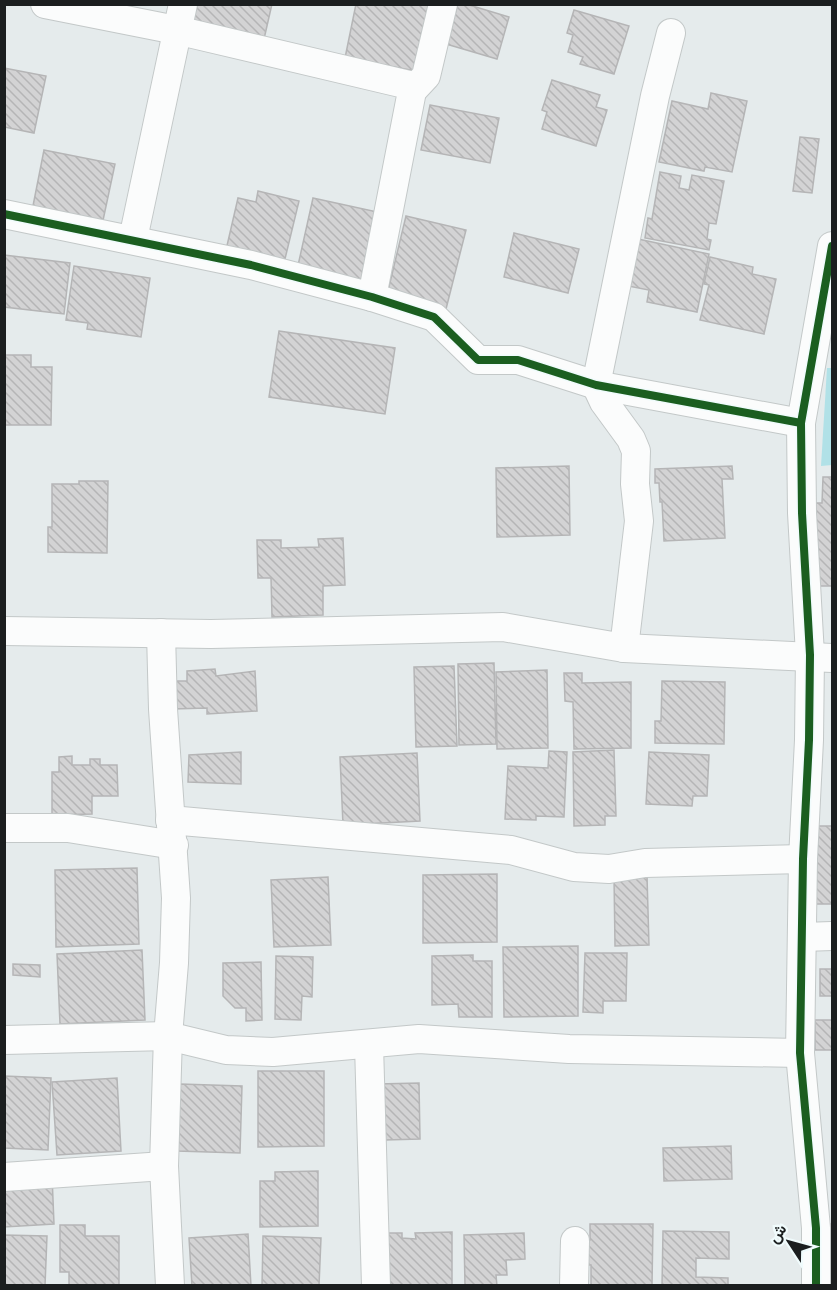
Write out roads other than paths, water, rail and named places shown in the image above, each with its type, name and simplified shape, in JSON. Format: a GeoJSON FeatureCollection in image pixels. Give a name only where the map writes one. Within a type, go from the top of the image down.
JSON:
{"type":"FeatureCollection","features":[{"type":"Feature","properties":{"kind":"street"},"geometry":{"type":"LineString","coordinates":[[45,4],[179,17],[409,85],[412,91]]}},
{"type":"Feature","properties":{"kind":"street"},"geometry":{"type":"LineString","coordinates":[[372,297],[412,91],[426,76],[443,4]]}},
{"type":"Feature","properties":{"kind":"street"},"geometry":{"type":"LineString","coordinates":[[133,239],[179,17]]}},
{"type":"Feature","properties":{"kind":"street"},"geometry":{"type":"LineString","coordinates":[[624,648],[639,521],[635,484],[636,451],[631,439],[604,402],[596,385],[655,96],[671,33]]}},
{"type":"Feature","properties":{"kind":"street"},"geometry":{"type":"LineString","coordinates":[[4,214],[133,239],[372,297],[434,317],[478,360],[518,360],[596,385],[801,423]]}},
{"type":"Feature","properties":{"kind":"street"},"geometry":{"type":"LineString","coordinates":[[816,1286],[816,1228],[800,1053],[803,937],[802,859],[808,740],[821,656],[802,513],[801,423],[832,246]]}},
{"type":"Feature","properties":{"kind":"street"},"geometry":{"type":"LineString","coordinates":[[4,631],[211,634],[503,627],[624,648],[821,656]]}},
{"type":"Feature","properties":{"kind":"street"},"geometry":{"type":"LineString","coordinates":[[161,633],[176,898],[168,1036],[164,1166],[170,1286]]}},
{"type":"Feature","properties":{"kind":"street"},"geometry":{"type":"LineString","coordinates":[[4,828],[172,832],[511,850],[574,867],[609,869],[645,863],[802,859]]}},
{"type":"Feature","properties":{"kind":"street"},"geometry":{"type":"LineString","coordinates":[[803,937],[832,936]]}},
{"type":"Feature","properties":{"kind":"street"},"geometry":{"type":"LineString","coordinates":[[5,1031],[168,1036],[226,1050],[273,1052],[419,1039],[569,1049],[800,1053]]}},
{"type":"Feature","properties":{"kind":"street"},"geometry":{"type":"LineString","coordinates":[[369,1045],[376,1286]]}},
{"type":"Feature","properties":{"kind":"street"},"geometry":{"type":"LineString","coordinates":[[4,1177],[164,1166]]}},
{"type":"Feature","properties":{"kind":"street"},"geometry":{"type":"LineString","coordinates":[[574,1286],[575,1241]]}}]}
